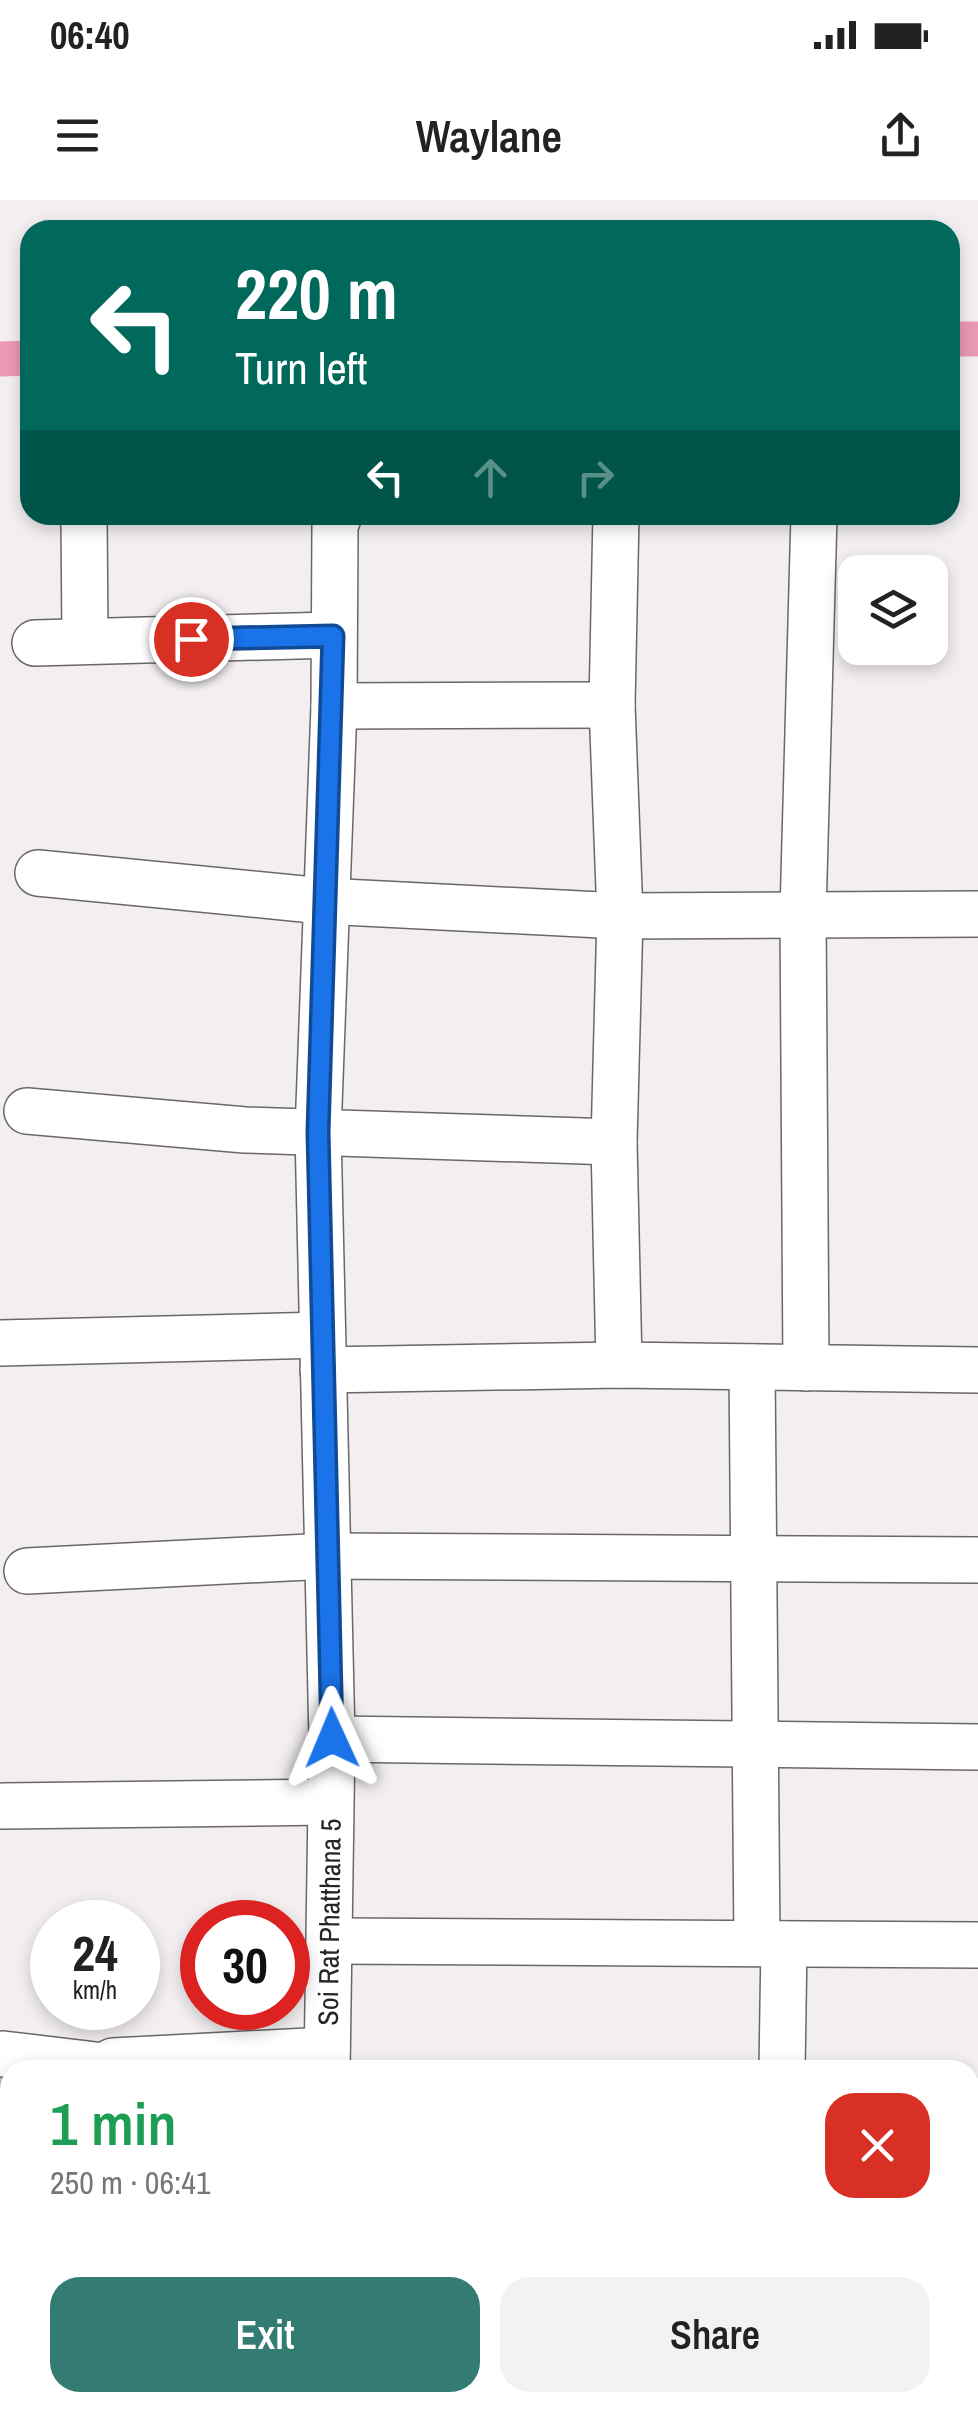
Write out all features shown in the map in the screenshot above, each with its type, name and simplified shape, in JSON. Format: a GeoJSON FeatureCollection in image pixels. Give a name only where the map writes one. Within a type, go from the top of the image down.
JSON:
{"type":"FeatureCollection","features":[{"type":"Feature","properties":{"kind":"street"},"geometry":{"type":"LineString","coordinates":[[84,525],[86,641]]}},
{"type":"Feature","properties":{"kind":"street","name":"Soi Rat Phatthana 5"},"geometry":{"type":"LineString","coordinates":[[327,2060],[332,1941],[332,1738],[318,1132],[338,525]]}},
{"type":"Feature","properties":{"kind":"street"},"geometry":{"type":"LineString","coordinates":[[616,525],[612,705],[620,916],[614,1142],[619,1364]]}},
{"type":"Feature","properties":{"kind":"street"},"geometry":{"type":"LineString","coordinates":[[806,1368],[803,912],[814,525]]}},
{"type":"Feature","properties":{"kind":"street"},"geometry":{"type":"LineString","coordinates":[[35,643],[333,636]]}},
{"type":"Feature","properties":{"kind":"street"},"geometry":{"type":"LineString","coordinates":[[334,706],[612,705]]}},
{"type":"Feature","properties":{"kind":"street"},"geometry":{"type":"LineString","coordinates":[[38,873],[323,901],[620,916],[978,914]]}},
{"type":"Feature","properties":{"kind":"street"},"geometry":{"type":"LineString","coordinates":[[27,1110],[318,1132],[614,1142]]}},
{"type":"Feature","properties":{"kind":"street"},"geometry":{"type":"LineString","coordinates":[[0,1343],[619,1364],[978,1370]]}},
{"type":"Feature","properties":{"kind":"street"},"geometry":{"type":"LineString","coordinates":[[752,1367],[753,1742],[781,2060]]}},
{"type":"Feature","properties":{"kind":"street"},"geometry":{"type":"LineString","coordinates":[[27,1572],[328,1556],[978,1560]]}},
{"type":"Feature","properties":{"kind":"street"},"geometry":{"type":"LineString","coordinates":[[332,1738],[978,1748]]}},
{"type":"Feature","properties":{"kind":"street"},"geometry":{"type":"LineString","coordinates":[[3,1806],[330,1802]]}},
{"type":"Feature","properties":{"kind":"street"},"geometry":{"type":"LineString","coordinates":[[332,1941],[978,1945]]}},
{"type":"Feature","properties":{"kind":"street"},"geometry":{"type":"LineString","coordinates":[[4,2054],[47,2060]]}},
{"type":"Feature","properties":{"kind":"waterway"},"geometry":{"type":"LineString","coordinates":[[960,339],[978,339]]}},
{"type":"Feature","properties":{"kind":"waterway"},"geometry":{"type":"LineString","coordinates":[[0,359],[20,358]]}},
{"type":"Feature","properties":{"kind":"route"},"geometry":{"type":"LineString","coordinates":[[191,639],[333,636],[334,706],[323,901],[318,1132],[332,1738]]}}]}
